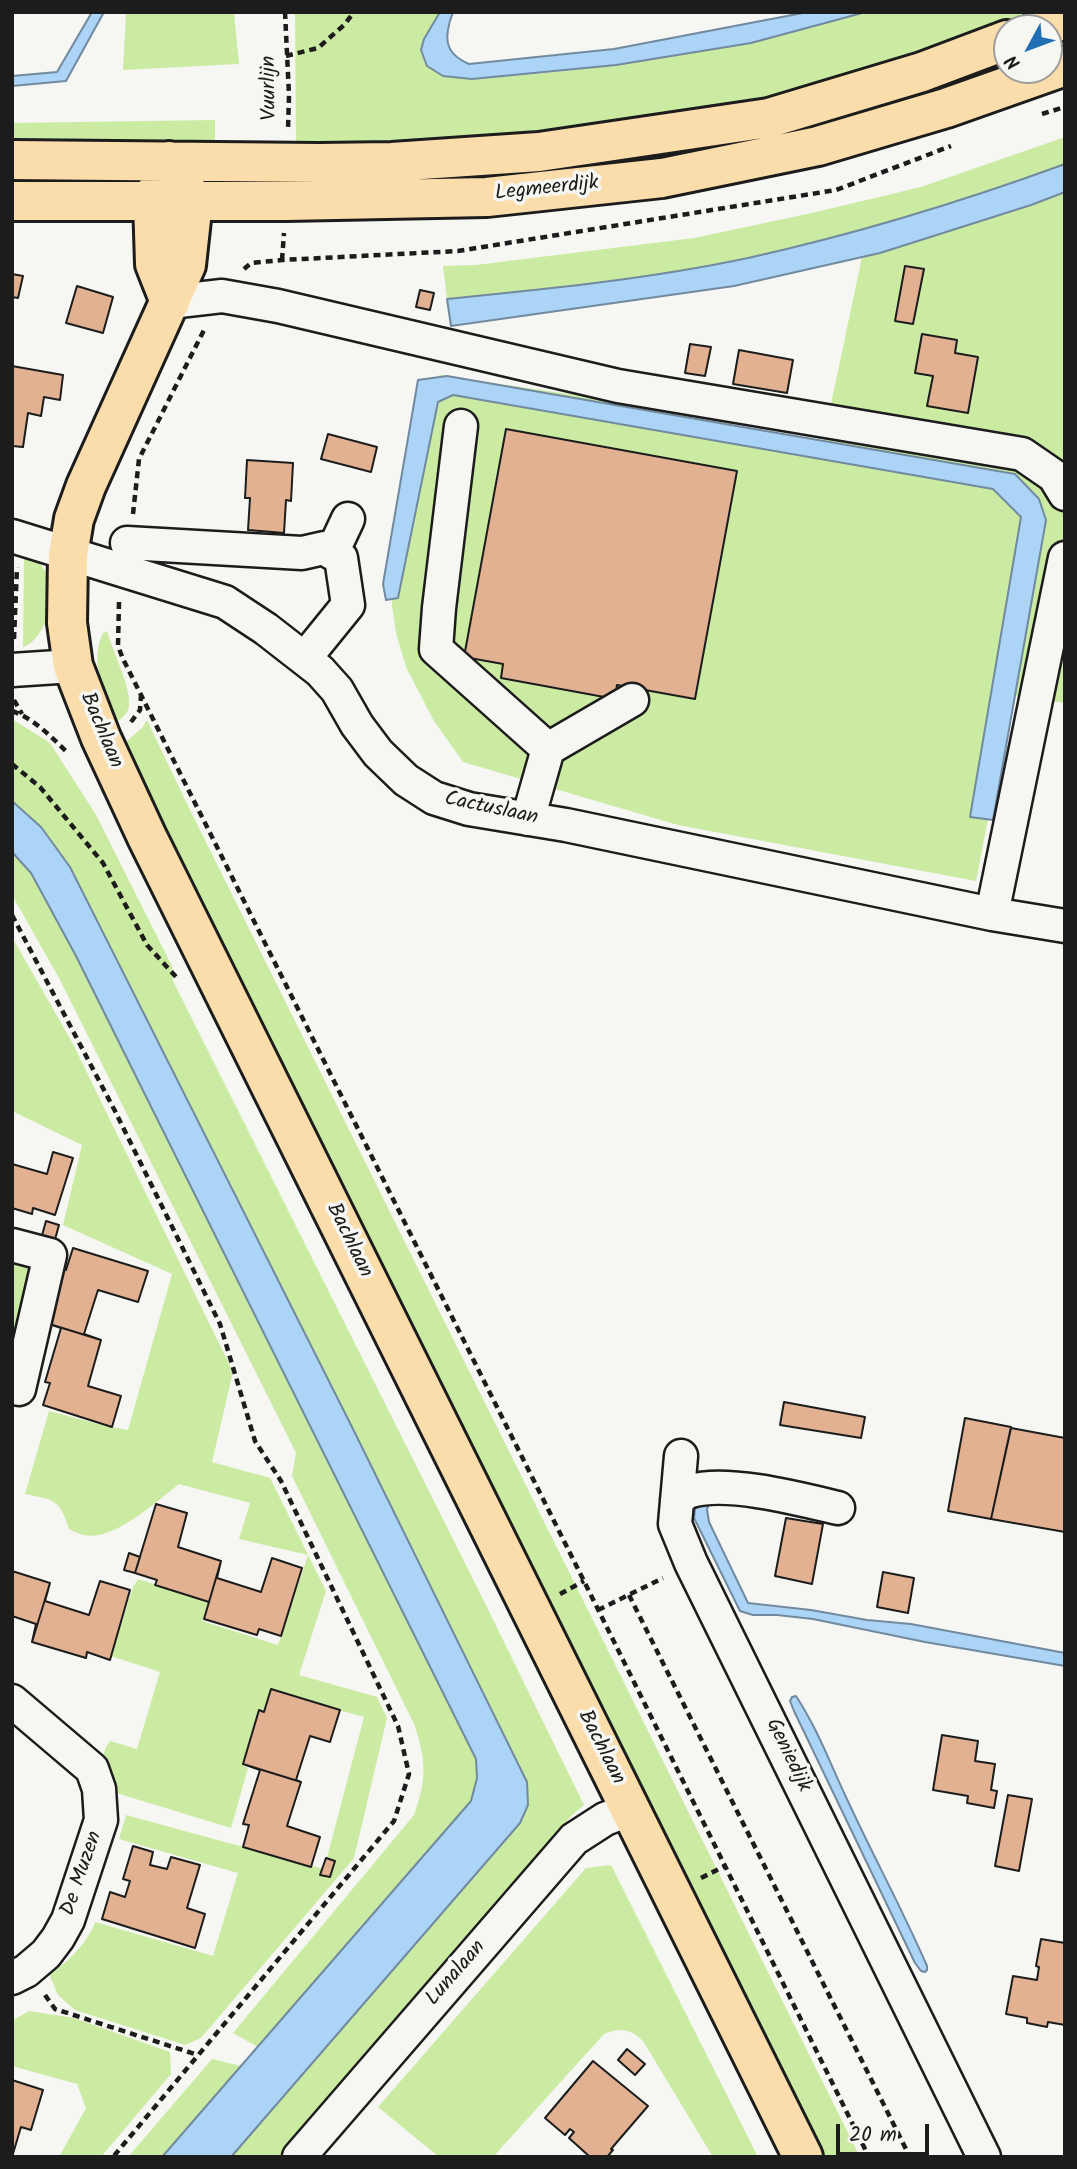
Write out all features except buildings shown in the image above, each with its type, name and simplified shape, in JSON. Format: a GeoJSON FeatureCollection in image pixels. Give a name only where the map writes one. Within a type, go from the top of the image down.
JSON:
{"type":"FeatureCollection","features":[{"type":"Feature","properties":{"kind":"main road","name":"Legmeerdijk"},"geometry":{"type":"LineString","coordinates":[[12,160],[391,162],[539,152],[769,118],[922,72],[993,45]]}},
{"type":"Feature","properties":{"kind":"main road","name":"Legmeerdijk"},"geometry":{"type":"LineString","coordinates":[[12,201],[487,197],[662,178],[818,146],[946,108],[1065,66]]}},
{"type":"Feature","properties":{"kind":"main road"},"geometry":{"type":"LineString","coordinates":[[169,161],[193,201]]}},
{"type":"Feature","properties":{"kind":"main road"},"geometry":{"type":"LineString","coordinates":[[169,161],[153,200],[155,264],[170,302]]}},
{"type":"Feature","properties":{"kind":"main road","name":"Bachlaan"},"geometry":{"type":"LineString","coordinates":[[193,201],[186,265],[86,486],[74,519],[68,555],[67,623],[73,666],[101,738],[147,837],[803,2157]]}},
{"type":"Feature","properties":{"kind":"street"},"geometry":{"type":"LineString","coordinates":[[170,302],[222,296],[278,306],[618,386],[1022,454],[1054,476],[1065,494]]}},
{"type":"Feature","properties":{"kind":"street"},"geometry":{"type":"LineString","coordinates":[[461,426],[436,649],[548,749]]}},
{"type":"Feature","properties":{"kind":"street"},"geometry":{"type":"LineString","coordinates":[[332,553],[348,519]]}},
{"type":"Feature","properties":{"kind":"street"},"geometry":{"type":"LineString","coordinates":[[12,536],[68,555]]}},
{"type":"Feature","properties":{"kind":"street"},"geometry":{"type":"LineString","coordinates":[[125,556],[302,553],[324,548],[341,558],[348,605],[305,658]]}},
{"type":"Feature","properties":{"kind":"street","name":"Cactuslaan"},"geometry":{"type":"LineString","coordinates":[[68,555],[125,556],[225,602],[266,629],[320,671],[337,690],[378,753],[406,780],[434,798],[470,809],[992,914],[1065,926]]}},
{"type":"Feature","properties":{"kind":"street"},"geometry":{"type":"LineString","coordinates":[[992,914],[1065,558]]}},
{"type":"Feature","properties":{"kind":"street"},"geometry":{"type":"LineString","coordinates":[[12,670],[73,666]]}},
{"type":"Feature","properties":{"kind":"street"},"geometry":{"type":"LineString","coordinates":[[528,819],[548,749],[632,700]]}},
{"type":"Feature","properties":{"kind":"street"},"geometry":{"type":"LineString","coordinates":[[12,1245],[50,1255],[19,1389],[12,1387]]}},
{"type":"Feature","properties":{"kind":"street","name":"Geniedijk"},"geometry":{"type":"LineString","coordinates":[[681,1455],[675,1524],[691,1563],[984,2157]]}},
{"type":"Feature","properties":{"kind":"street"},"geometry":{"type":"LineString","coordinates":[[677,1500],[689,1491],[743,1490],[838,1507]]}},
{"type":"Feature","properties":{"kind":"street","name":"De Muzen"},"geometry":{"type":"LineString","coordinates":[[12,1701],[92,1769],[100,1789],[101,1820],[68,1920],[46,1954],[19,1974]]}},
{"type":"Feature","properties":{"kind":"street","name":"Lunalaan"},"geometry":{"type":"LineString","coordinates":[[299,2157],[574,1839],[605,1819],[631,1809]]}},
{"type":"Feature","properties":{"kind":"path","name":"Vuurlijn"},"geometry":{"type":"LineString","coordinates":[[285,12],[289,95],[287,163]]}},
{"type":"Feature","properties":{"kind":"path"},"geometry":{"type":"LineString","coordinates":[[286,56],[318,48],[344,25],[354,12]]}},
{"type":"Feature","properties":{"kind":"path"},"geometry":{"type":"LineString","coordinates":[[282,260],[251,263],[235,276],[222,296],[139,459],[135,502],[117,612],[118,646],[869,2157]]}},
{"type":"Feature","properties":{"kind":"path"},"geometry":{"type":"LineString","coordinates":[[12,711],[42,728],[68,753]]}},
{"type":"Feature","properties":{"kind":"path"},"geometry":{"type":"LineString","coordinates":[[12,764],[40,787],[103,863],[147,944],[182,984]]}},
{"type":"Feature","properties":{"kind":"path"},"geometry":{"type":"LineString","coordinates":[[12,915],[108,1099],[220,1324],[255,1441],[281,1481],[398,1726],[409,1774],[394,1821],[113,2157]]}},
{"type":"Feature","properties":{"kind":"path"},"geometry":{"type":"LineString","coordinates":[[598,1610],[691,1563]]}},
{"type":"Feature","properties":{"kind":"path"},"geometry":{"type":"LineString","coordinates":[[629,1595],[910,2157]]}},
{"type":"Feature","properties":{"kind":"path"},"geometry":{"type":"LineString","coordinates":[[19,1974],[55,2008],[198,2054]]}},
{"type":"Feature","properties":{"kind":"green space"},"geometry":{"type":"Polygon","coordinates":[[[126,12],[234,12],[239,64],[123,70],[126,12]]]}},
{"type":"Feature","properties":{"kind":"green space"},"geometry":{"type":"Polygon","coordinates":[[[295,12],[440,12],[424,39],[421,50],[427,66],[472,79],[616,65],[751,43],[866,12],[1052,12],[993,14],[993,33],[792,93],[671,117],[458,138],[296,143],[295,12]]]}},
{"type":"Feature","properties":{"kind":"green space"},"geometry":{"type":"Polygon","coordinates":[[[215,120],[215,144],[12,145],[12,123],[215,120]]]}},
{"type":"Feature","properties":{"kind":"green space"},"geometry":{"type":"Polygon","coordinates":[[[1065,137],[1065,164],[947,204],[828,239],[748,258],[636,278],[447,299],[443,266],[476,265],[694,238],[921,187],[1065,137]]]}},
{"type":"Feature","properties":{"kind":"green space"},"geometry":{"type":"Polygon","coordinates":[[[1065,192],[1065,703],[1012,695],[976,881],[678,825],[463,762],[434,721],[406,667],[396,633],[392,605],[392,581],[439,375],[582,396],[823,442],[862,257],[1065,192]]]}},
{"type":"Feature","properties":{"kind":"green space"},"geometry":{"type":"Polygon","coordinates":[[[28,557],[39,563],[46,573],[50,586],[50,601],[42,630],[34,641],[23,647],[24,559],[28,557]]]}},
{"type":"Feature","properties":{"kind":"green space"},"geometry":{"type":"Polygon","coordinates":[[[107,631],[129,699],[127,711],[116,722],[98,667],[99,644],[103,633],[107,631]]]}},
{"type":"Feature","properties":{"kind":"green space"},"geometry":{"type":"Polygon","coordinates":[[[12,719],[50,743],[96,815],[172,966],[173,981],[584,1805],[572,1815],[284,2157],[231,2157],[520,1823],[528,1805],[527,1782],[70,867],[41,827],[12,801],[12,719]]]}},
{"type":"Feature","properties":{"kind":"green space"},"geometry":{"type":"Polygon","coordinates":[[[147,720],[860,2157],[821,2157],[176,863],[126,742],[147,720]]]}},
{"type":"Feature","properties":{"kind":"green space"},"geometry":{"type":"Polygon","coordinates":[[[12,852],[31,873],[76,956],[476,1759],[477,1778],[471,1801],[258,2047],[233,2033],[414,1815],[423,1780],[421,1750],[415,1726],[292,1476],[296,1453],[59,978],[12,895],[12,852]]]}},
{"type":"Feature","properties":{"kind":"green space"},"geometry":{"type":"Polygon","coordinates":[[[12,937],[73,1044],[233,1372],[212,1462],[270,1478],[326,1591],[299,1675],[377,1697],[387,1718],[354,1858],[201,2038],[185,2045],[75,2010],[58,1995],[49,1974],[76,1952],[88,1937],[95,1922],[213,1956],[238,1873],[119,1839],[126,1815],[324,1869],[364,1717],[270,1691],[257,1735],[252,1734],[243,1766],[248,1768],[231,1828],[113,1792],[103,1760],[106,1747],[110,1741],[137,1749],[160,1672],[111,1656],[138,1579],[209,1601],[202,1621],[278,1645],[308,1555],[239,1539],[250,1503],[179,1484],[134,1518],[96,1536],[82,1535],[69,1529],[59,1506],[54,1502],[25,1494],[49,1411],[128,1430],[172,1274],[63,1225],[82,1145],[12,1111],[12,937]]]}},
{"type":"Feature","properties":{"kind":"green space"},"geometry":{"type":"Polygon","coordinates":[[[12,1252],[41,1261],[12,1360],[12,1252]]]}},
{"type":"Feature","properties":{"kind":"green space"},"geometry":{"type":"Polygon","coordinates":[[[611,1865],[758,2157],[713,2157],[643,2041],[630,2032],[615,2030],[604,2034],[493,2157],[439,2157],[378,2107],[586,1868],[611,1865]]]}},
{"type":"Feature","properties":{"kind":"green space"},"geometry":{"type":"Polygon","coordinates":[[[29,2011],[74,2018],[170,2052],[171,2074],[101,2157],[59,2157],[86,2108],[77,2084],[12,2066],[12,2021],[29,2011]]]}},
{"type":"Feature","properties":{"kind":"green space"},"geometry":{"type":"Polygon","coordinates":[[[212,2059],[241,2066],[162,2157],[128,2157],[212,2059]]]}},
{"type":"Feature","properties":{"kind":"water"},"geometry":{"type":"Polygon","coordinates":[[[92,12],[104,12],[66,81],[12,86],[12,76],[57,72],[92,12]]]}},
{"type":"Feature","properties":{"kind":"water"},"geometry":{"type":"Polygon","coordinates":[[[440,12],[453,12],[448,29],[448,43],[454,55],[469,64],[614,49],[808,12],[866,12],[751,43],[616,65],[472,79],[443,76],[427,66],[421,50],[424,39],[440,12]]]}},
{"type":"Feature","properties":{"kind":"water"},"geometry":{"type":"Polygon","coordinates":[[[1065,164],[1065,192],[880,253],[734,286],[451,326],[447,299],[636,278],[748,258],[908,216],[1065,164]]]}},
{"type":"Feature","properties":{"kind":"water"},"geometry":{"type":"Polygon","coordinates":[[[447,376],[1015,474],[1039,499],[1046,520],[993,820],[970,817],[1021,517],[993,489],[453,395],[438,402],[398,598],[386,600],[383,584],[418,380],[447,376]]]}},
{"type":"Feature","properties":{"kind":"water"},"geometry":{"type":"Polygon","coordinates":[[[12,801],[41,827],[70,867],[527,1782],[528,1805],[520,1823],[231,2157],[162,2157],[471,1801],[477,1778],[476,1759],[76,956],[31,873],[12,852],[12,801]]]}},
{"type":"Feature","properties":{"kind":"water"},"geometry":{"type":"Polygon","coordinates":[[[712,1497],[707,1509],[709,1522],[748,1603],[911,1624],[1065,1653],[1065,1666],[813,1619],[753,1615],[740,1611],[694,1518],[696,1500],[712,1497]]]}},
{"type":"Feature","properties":{"kind":"water"},"geometry":{"type":"Polygon","coordinates":[[[796,1696],[817,1733],[917,1944],[927,1966],[925,1972],[915,1963],[794,1711],[790,1701],[796,1696]]]}}]}
